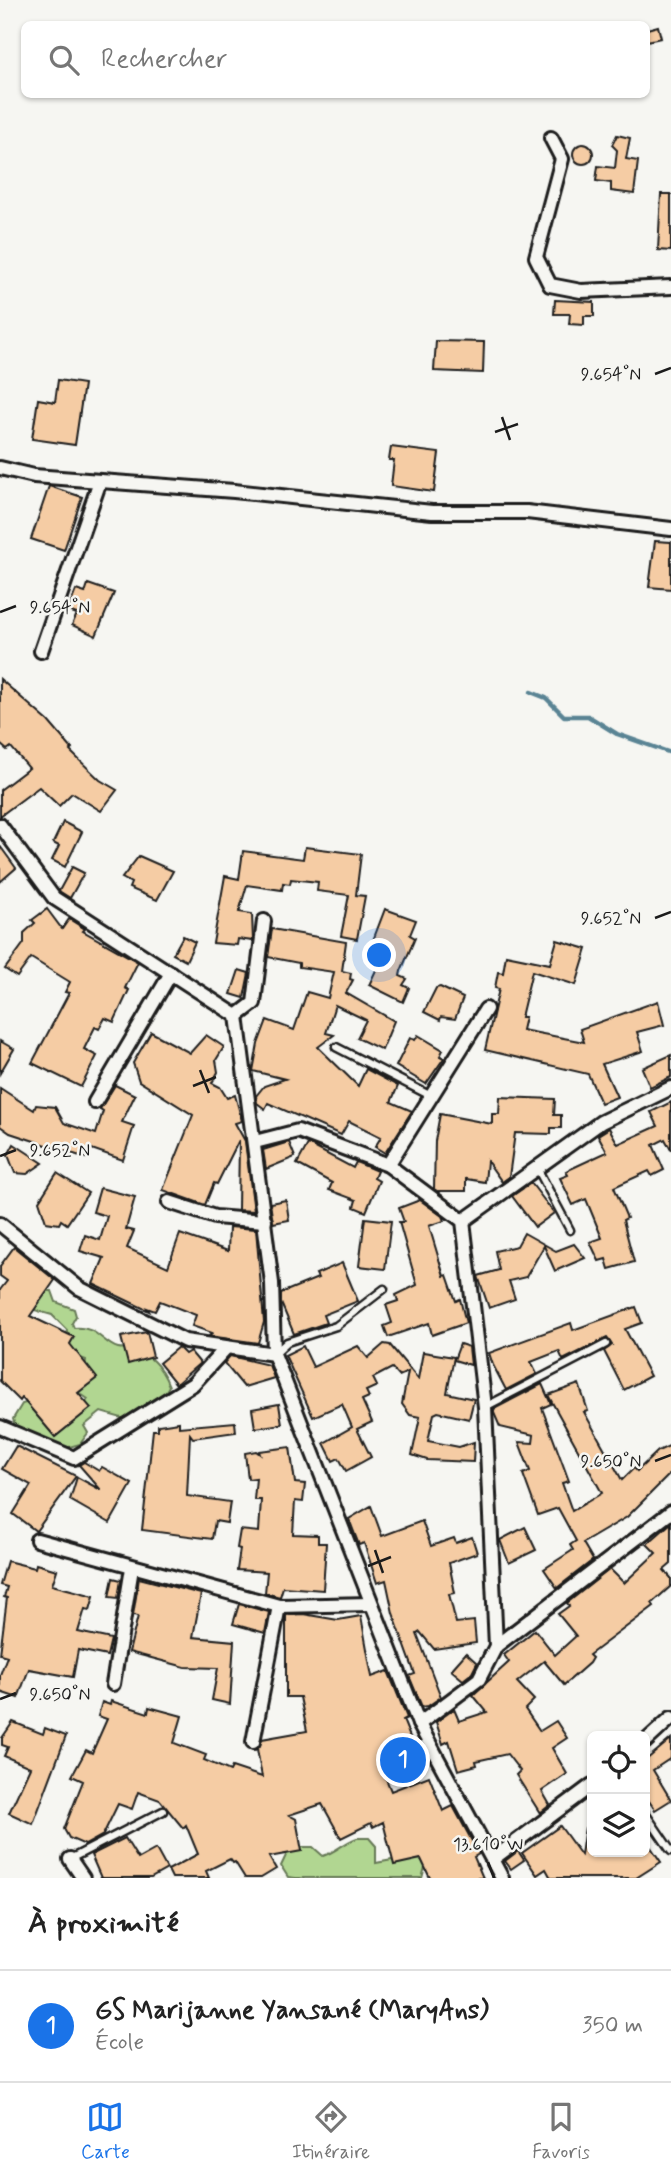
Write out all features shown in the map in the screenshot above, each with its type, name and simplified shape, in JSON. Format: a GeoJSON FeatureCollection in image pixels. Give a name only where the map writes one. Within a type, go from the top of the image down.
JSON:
{"type":"FeatureCollection","features":[{"type":"Feature","properties":{"kind":"street"},"geometry":{"type":"LineString","coordinates":[[551,138],[562,159],[536,257],[550,285],[581,291],[671,287]]}},
{"type":"Feature","properties":{"kind":"street"},"geometry":{"type":"LineString","coordinates":[[0,468],[34,476],[432,512],[527,512],[671,529]]}},
{"type":"Feature","properties":{"kind":"street"},"geometry":{"type":"LineString","coordinates":[[41,651],[100,481]]}},
{"type":"Feature","properties":{"kind":"street"},"geometry":{"type":"LineString","coordinates":[[0,825],[54,898],[237,1016],[272,1283],[274,1354],[419,1724],[502,1878]]}},
{"type":"Feature","properties":{"kind":"street"},"geometry":{"type":"LineString","coordinates":[[237,1016],[254,1003],[264,921]]}},
{"type":"Feature","properties":{"kind":"street"},"geometry":{"type":"LineString","coordinates":[[95,1102],[171,974]]}},
{"type":"Feature","properties":{"kind":"street"},"geometry":{"type":"LineString","coordinates":[[388,1165],[486,1009]]}},
{"type":"Feature","properties":{"kind":"street"},"geometry":{"type":"LineString","coordinates":[[463,1221],[536,1166],[601,1122],[671,1088]]}},
{"type":"Feature","properties":{"kind":"street"},"geometry":{"type":"LineString","coordinates":[[255,1142],[298,1131],[388,1165],[463,1221],[485,1407],[496,1646]]}},
{"type":"Feature","properties":{"kind":"street"},"geometry":{"type":"LineString","coordinates":[[169,1202],[215,1217],[265,1221]]}},
{"type":"Feature","properties":{"kind":"street"},"geometry":{"type":"LineString","coordinates":[[0,1224],[79,1289],[185,1341],[274,1354]]}},
{"type":"Feature","properties":{"kind":"street"},"geometry":{"type":"LineString","coordinates":[[0,1427],[74,1458],[193,1384],[226,1348]]}},
{"type":"Feature","properties":{"kind":"street"},"geometry":{"type":"LineString","coordinates":[[419,1724],[478,1679],[496,1646],[671,1512]]}},
{"type":"Feature","properties":{"kind":"street"},"geometry":{"type":"LineString","coordinates":[[37,1540],[279,1606],[371,1604]]}},
{"type":"Feature","properties":{"kind":"street"},"geometry":{"type":"LineString","coordinates":[[113,1684],[132,1568]]}},
{"type":"Feature","properties":{"kind":"street"},"geometry":{"type":"LineString","coordinates":[[253,1742],[279,1606]]}},
{"type":"Feature","properties":{"kind":"street"},"geometry":{"type":"LineString","coordinates":[[650,1737],[671,1718]]}},
{"type":"Feature","properties":{"kind":"street"},"geometry":{"type":"LineString","coordinates":[[493,1859],[587,1790]]}},
{"type":"Feature","properties":{"kind":"street"},"geometry":{"type":"LineString","coordinates":[[70,1859],[83,1878]]}},
{"type":"Feature","properties":{"kind":"lane"},"geometry":{"type":"LineString","coordinates":[[336,1046],[431,1097]]}},
{"type":"Feature","properties":{"kind":"lane"},"geometry":{"type":"LineString","coordinates":[[536,1166],[570,1230]]}},
{"type":"Feature","properties":{"kind":"lane"},"geometry":{"type":"LineString","coordinates":[[274,1354],[287,1342],[335,1326],[384,1289]]}},
{"type":"Feature","properties":{"kind":"lane"},"geometry":{"type":"LineString","coordinates":[[485,1407],[606,1344]]}},
{"type":"Feature","properties":{"kind":"lane"},"geometry":{"type":"LineString","coordinates":[[70,1859],[163,1811]]}},
{"type":"Feature","properties":{"kind":"lane"},"geometry":{"type":"LineString","coordinates":[[650,1820],[671,1851]]}},
{"type":"Feature","properties":{"kind":"green space"},"geometry":{"type":"Polygon","coordinates":[[[42,1291],[52,1291],[56,1302],[74,1309],[74,1328],[88,1329],[113,1346],[137,1351],[149,1358],[159,1367],[169,1386],[163,1396],[125,1419],[101,1412],[84,1426],[88,1433],[80,1444],[62,1449],[16,1429],[13,1419],[22,1404],[29,1402],[75,1418],[88,1399],[72,1388],[84,1381],[86,1360],[75,1356],[66,1338],[67,1330],[52,1315],[31,1309],[42,1291]]]}},
{"type":"Feature","properties":{"kind":"green space"},"geometry":{"type":"Polygon","coordinates":[[[357,1838],[369,1838],[376,1846],[376,1863],[403,1858],[427,1860],[422,1878],[296,1878],[288,1877],[281,1866],[290,1847],[313,1847],[323,1856],[357,1838]]]}},
{"type":"Feature","properties":{"kind":"building"},"geometry":{"type":"Polygon","coordinates":[[[658,26],[661,38],[650,40],[650,28],[658,26]]]}},
{"type":"Feature","properties":{"kind":"building"},"geometry":{"type":"Polygon","coordinates":[[[617,135],[630,138],[626,159],[638,161],[634,194],[611,191],[611,183],[596,181],[598,166],[615,168],[617,150],[612,145],[617,135]]]}},
{"type":"Feature","properties":{"kind":"building"},"geometry":{"type":"Polygon","coordinates":[[[583,144],[590,147],[593,154],[590,161],[583,164],[576,161],[573,154],[576,147],[583,144]]]}},
{"type":"Feature","properties":{"kind":"building"},"geometry":{"type":"Polygon","coordinates":[[[661,194],[671,194],[671,251],[658,250],[661,194]]]}},
{"type":"Feature","properties":{"kind":"building"},"geometry":{"type":"Polygon","coordinates":[[[555,300],[594,302],[594,316],[584,316],[584,325],[569,324],[570,314],[554,314],[555,300]]]}},
{"type":"Feature","properties":{"kind":"building"},"geometry":{"type":"Polygon","coordinates":[[[436,341],[484,342],[483,373],[434,371],[436,341]]]}},
{"type":"Feature","properties":{"kind":"building"},"geometry":{"type":"Polygon","coordinates":[[[58,380],[84,384],[75,445],[32,439],[38,399],[55,402],[58,380]]]}},
{"type":"Feature","properties":{"kind":"building"},"geometry":{"type":"Polygon","coordinates":[[[391,447],[439,453],[434,492],[391,486],[394,460],[389,460],[391,447]]]}},
{"type":"Feature","properties":{"kind":"building"},"geometry":{"type":"Polygon","coordinates":[[[49,486],[82,497],[64,550],[31,539],[49,486]]]}},
{"type":"Feature","properties":{"kind":"building"},"geometry":{"type":"Polygon","coordinates":[[[655,541],[671,542],[671,589],[649,587],[655,541]]]}},
{"type":"Feature","properties":{"kind":"building"},"geometry":{"type":"Polygon","coordinates":[[[88,584],[114,593],[96,636],[72,625],[77,614],[68,611],[76,590],[85,593],[88,584]]]}},
{"type":"Feature","properties":{"kind":"building"},"geometry":{"type":"Polygon","coordinates":[[[0,679],[48,721],[72,749],[70,751],[100,780],[117,790],[101,811],[72,793],[59,806],[39,787],[0,816],[0,790],[29,768],[11,747],[7,750],[0,744],[0,679]]]}},
{"type":"Feature","properties":{"kind":"building"},"geometry":{"type":"Polygon","coordinates":[[[63,822],[82,832],[65,867],[52,860],[59,846],[53,843],[63,822]]]}},
{"type":"Feature","properties":{"kind":"building"},"geometry":{"type":"Polygon","coordinates":[[[0,846],[16,868],[0,882],[0,846]]]}},
{"type":"Feature","properties":{"kind":"building"},"geometry":{"type":"Polygon","coordinates":[[[305,847],[361,854],[356,895],[365,896],[357,939],[341,936],[349,895],[317,891],[318,882],[291,879],[290,884],[283,883],[282,890],[247,885],[239,912],[252,914],[253,941],[238,939],[237,945],[213,943],[225,876],[239,879],[243,851],[303,859],[305,847]]]}},
{"type":"Feature","properties":{"kind":"building"},"geometry":{"type":"Polygon","coordinates":[[[139,856],[173,871],[157,900],[129,888],[131,883],[122,878],[139,856]]]}},
{"type":"Feature","properties":{"kind":"building"},"geometry":{"type":"Polygon","coordinates":[[[72,867],[84,873],[70,898],[59,891],[72,867]]]}},
{"type":"Feature","properties":{"kind":"building"},"geometry":{"type":"Polygon","coordinates":[[[47,909],[62,929],[69,919],[85,929],[83,931],[138,962],[125,988],[129,990],[114,1022],[105,1018],[99,1029],[95,1027],[84,1049],[97,1056],[81,1087],[32,1063],[69,993],[65,992],[70,982],[31,958],[17,977],[5,969],[24,943],[24,933],[35,923],[32,920],[47,909]]]}},
{"type":"Feature","properties":{"kind":"building"},"geometry":{"type":"Polygon","coordinates":[[[385,909],[416,920],[410,935],[415,938],[400,976],[407,979],[403,985],[409,988],[403,1002],[369,985],[385,951],[372,943],[385,909]]]}},
{"type":"Feature","properties":{"kind":"building"},"geometry":{"type":"Polygon","coordinates":[[[272,929],[346,942],[342,971],[351,973],[350,979],[353,980],[346,993],[394,1021],[382,1050],[357,1038],[366,1020],[335,1005],[326,1033],[334,1035],[318,1047],[358,1086],[366,1069],[398,1086],[391,1102],[412,1111],[385,1153],[375,1147],[381,1137],[349,1121],[341,1135],[268,1103],[265,1109],[257,1103],[256,1096],[264,1086],[285,1079],[253,1071],[258,1044],[267,1020],[294,1030],[307,992],[328,998],[334,972],[299,967],[299,963],[268,957],[272,929]]]}},
{"type":"Feature","properties":{"kind":"building"},"geometry":{"type":"Polygon","coordinates":[[[183,936],[195,942],[186,961],[173,954],[183,936]]]}},
{"type":"Feature","properties":{"kind":"building"},"geometry":{"type":"Polygon","coordinates":[[[557,940],[587,949],[576,985],[532,971],[521,1017],[525,1017],[522,1030],[584,1042],[580,1029],[658,1001],[664,1025],[637,1032],[643,1051],[602,1064],[617,1097],[601,1103],[588,1074],[485,1050],[499,989],[495,988],[498,972],[503,973],[506,955],[550,964],[557,940]]]}},
{"type":"Feature","properties":{"kind":"building"},"geometry":{"type":"Polygon","coordinates":[[[239,970],[249,973],[244,998],[231,994],[239,970]]]}},
{"type":"Feature","properties":{"kind":"building"},"geometry":{"type":"Polygon","coordinates":[[[440,987],[463,998],[455,1019],[441,1017],[440,1020],[424,1012],[436,988],[440,987]]]}},
{"type":"Feature","properties":{"kind":"building"},"geometry":{"type":"Polygon","coordinates":[[[151,1032],[190,1053],[206,1035],[224,1047],[216,1060],[218,1072],[212,1083],[220,1087],[227,1098],[235,1095],[242,1121],[235,1123],[245,1141],[254,1211],[238,1210],[239,1140],[217,1184],[214,1183],[205,1205],[163,1190],[193,1115],[139,1081],[133,1063],[151,1032]]]}},
{"type":"Feature","properties":{"kind":"building"},"geometry":{"type":"Polygon","coordinates":[[[418,1035],[443,1050],[440,1056],[444,1058],[426,1084],[396,1066],[410,1038],[415,1040],[418,1035]]]}},
{"type":"Feature","properties":{"kind":"building"},"geometry":{"type":"Polygon","coordinates":[[[0,1041],[14,1049],[0,1073],[0,1041]]]}},
{"type":"Feature","properties":{"kind":"building"},"geometry":{"type":"Polygon","coordinates":[[[671,1055],[671,1077],[650,1087],[642,1068],[671,1055]]]}},
{"type":"Feature","properties":{"kind":"building"},"geometry":{"type":"Polygon","coordinates":[[[115,1085],[135,1095],[122,1122],[134,1126],[123,1160],[89,1148],[86,1158],[10,1133],[0,1126],[0,1088],[34,1110],[36,1105],[55,1107],[64,1123],[96,1134],[103,1111],[100,1109],[115,1085]]]}},
{"type":"Feature","properties":{"kind":"building"},"geometry":{"type":"Polygon","coordinates":[[[500,1097],[555,1099],[554,1115],[561,1115],[561,1128],[551,1128],[551,1134],[515,1133],[509,1177],[502,1182],[487,1161],[485,1182],[466,1179],[466,1191],[434,1189],[435,1141],[440,1114],[492,1124],[492,1114],[499,1114],[500,1097]]]}},
{"type":"Feature","properties":{"kind":"building"},"geometry":{"type":"Polygon","coordinates":[[[671,1102],[671,1150],[665,1139],[653,1145],[664,1170],[652,1176],[649,1171],[614,1187],[627,1218],[623,1220],[634,1262],[609,1269],[606,1259],[599,1261],[590,1242],[602,1238],[586,1199],[573,1205],[560,1178],[568,1175],[566,1171],[607,1152],[598,1135],[609,1128],[618,1144],[658,1126],[651,1112],[671,1102]]]}},
{"type":"Feature","properties":{"kind":"building"},"geometry":{"type":"Polygon","coordinates":[[[289,1142],[295,1157],[266,1169],[263,1150],[289,1142]]]}},
{"type":"Feature","properties":{"kind":"building"},"geometry":{"type":"Polygon","coordinates":[[[14,1144],[43,1163],[27,1174],[15,1173],[8,1155],[14,1144]]]}},
{"type":"Feature","properties":{"kind":"building"},"geometry":{"type":"Polygon","coordinates":[[[308,1144],[353,1168],[356,1162],[377,1171],[374,1178],[379,1181],[366,1212],[354,1207],[356,1200],[329,1190],[332,1183],[297,1164],[308,1144]]]}},
{"type":"Feature","properties":{"kind":"building"},"geometry":{"type":"Polygon","coordinates":[[[57,1173],[88,1193],[67,1224],[61,1220],[59,1224],[46,1222],[39,1201],[57,1173]]]}},
{"type":"Feature","properties":{"kind":"building"},"geometry":{"type":"Polygon","coordinates":[[[531,1183],[554,1213],[535,1227],[512,1196],[531,1183]]]}},
{"type":"Feature","properties":{"kind":"building"},"geometry":{"type":"Polygon","coordinates":[[[100,1188],[135,1197],[126,1229],[134,1231],[127,1248],[168,1267],[180,1234],[228,1251],[229,1227],[256,1229],[264,1322],[258,1343],[209,1336],[212,1333],[192,1326],[196,1315],[160,1301],[155,1311],[147,1308],[149,1311],[93,1284],[104,1258],[80,1251],[85,1235],[100,1240],[107,1216],[93,1212],[100,1188]]]}},
{"type":"Feature","properties":{"kind":"building"},"geometry":{"type":"Polygon","coordinates":[[[286,1200],[289,1220],[273,1223],[270,1203],[286,1200]]]}},
{"type":"Feature","properties":{"kind":"building"},"geometry":{"type":"Polygon","coordinates":[[[420,1200],[442,1216],[444,1221],[429,1226],[444,1276],[447,1275],[456,1301],[460,1299],[466,1323],[432,1335],[429,1323],[388,1337],[384,1326],[392,1323],[386,1305],[398,1301],[396,1295],[417,1285],[399,1222],[404,1222],[399,1208],[420,1200]]]}},
{"type":"Feature","properties":{"kind":"building"},"geometry":{"type":"Polygon","coordinates":[[[365,1218],[391,1221],[385,1269],[359,1266],[365,1218]]]}},
{"type":"Feature","properties":{"kind":"building"},"geometry":{"type":"Polygon","coordinates":[[[524,1233],[556,1251],[574,1244],[585,1258],[555,1271],[544,1246],[526,1277],[509,1281],[515,1299],[489,1308],[478,1276],[499,1270],[495,1251],[517,1246],[524,1233]]]}},
{"type":"Feature","properties":{"kind":"building"},"geometry":{"type":"Polygon","coordinates":[[[14,1247],[55,1280],[30,1316],[74,1337],[70,1344],[97,1378],[78,1393],[91,1408],[55,1437],[22,1398],[20,1401],[0,1381],[0,1290],[7,1281],[0,1276],[0,1266],[14,1247]]]}},
{"type":"Feature","properties":{"kind":"building"},"geometry":{"type":"Polygon","coordinates":[[[342,1263],[358,1301],[323,1315],[326,1323],[294,1334],[281,1303],[281,1293],[318,1278],[316,1274],[342,1263]]]}},
{"type":"Feature","properties":{"kind":"building"},"geometry":{"type":"Polygon","coordinates":[[[636,1307],[642,1323],[625,1329],[650,1376],[624,1390],[604,1351],[612,1345],[607,1338],[563,1360],[559,1351],[531,1362],[537,1374],[506,1390],[493,1365],[489,1353],[571,1323],[573,1330],[636,1307]]]}},
{"type":"Feature","properties":{"kind":"building"},"geometry":{"type":"Polygon","coordinates":[[[147,1332],[153,1357],[128,1364],[121,1337],[147,1332]]]}},
{"type":"Feature","properties":{"kind":"building"},"geometry":{"type":"Polygon","coordinates":[[[384,1344],[390,1345],[418,1379],[423,1352],[454,1357],[447,1393],[474,1399],[469,1419],[438,1412],[434,1414],[428,1441],[459,1447],[474,1442],[473,1462],[427,1460],[412,1455],[420,1417],[410,1415],[402,1404],[408,1372],[399,1376],[392,1368],[373,1378],[377,1386],[366,1391],[369,1397],[362,1400],[372,1422],[357,1429],[371,1457],[346,1471],[339,1458],[333,1461],[324,1443],[352,1427],[342,1404],[313,1417],[285,1355],[303,1346],[313,1367],[358,1346],[368,1358],[384,1344]]]}},
{"type":"Feature","properties":{"kind":"building"},"geometry":{"type":"Polygon","coordinates":[[[460,1344],[469,1347],[471,1365],[454,1360],[460,1344]]]}},
{"type":"Feature","properties":{"kind":"building"},"geometry":{"type":"Polygon","coordinates":[[[178,1347],[185,1354],[190,1351],[200,1363],[176,1384],[159,1363],[178,1347]]]}},
{"type":"Feature","properties":{"kind":"building"},"geometry":{"type":"Polygon","coordinates":[[[230,1356],[269,1365],[274,1378],[244,1387],[224,1363],[230,1356]]]}},
{"type":"Feature","properties":{"kind":"building"},"geometry":{"type":"Polygon","coordinates":[[[542,1384],[551,1404],[542,1408],[569,1481],[562,1483],[572,1511],[602,1493],[548,1395],[579,1384],[588,1411],[584,1412],[622,1480],[634,1468],[637,1471],[658,1451],[671,1445],[671,1473],[627,1517],[583,1543],[593,1560],[557,1588],[544,1569],[573,1550],[570,1545],[576,1541],[558,1508],[538,1515],[523,1474],[530,1471],[519,1442],[533,1443],[534,1435],[500,1427],[494,1413],[494,1409],[542,1384]]]}},
{"type":"Feature","properties":{"kind":"building"},"geometry":{"type":"Polygon","coordinates":[[[279,1404],[282,1424],[255,1428],[252,1409],[279,1404]]]}},
{"type":"Feature","properties":{"kind":"building"},"geometry":{"type":"Polygon","coordinates":[[[179,1422],[179,1427],[235,1422],[236,1432],[193,1438],[190,1434],[187,1496],[230,1502],[227,1523],[215,1521],[212,1539],[142,1530],[153,1430],[158,1430],[158,1425],[179,1422]]]}},
{"type":"Feature","properties":{"kind":"building"},"geometry":{"type":"Polygon","coordinates":[[[16,1446],[76,1476],[36,1531],[13,1514],[31,1485],[2,1469],[16,1446]]]}},
{"type":"Feature","properties":{"kind":"building"},"geometry":{"type":"Polygon","coordinates":[[[290,1447],[295,1483],[305,1484],[303,1502],[295,1501],[293,1534],[318,1535],[318,1543],[326,1543],[323,1590],[283,1587],[280,1597],[265,1593],[267,1572],[237,1570],[240,1549],[237,1548],[240,1530],[259,1532],[261,1500],[254,1500],[256,1478],[248,1479],[245,1453],[256,1451],[260,1454],[259,1451],[290,1447]]]}},
{"type":"Feature","properties":{"kind":"building"},"geometry":{"type":"Polygon","coordinates":[[[84,1462],[99,1471],[102,1467],[132,1484],[110,1523],[70,1500],[77,1477],[101,1490],[79,1465],[84,1462]]]}},
{"type":"Feature","properties":{"kind":"building"},"geometry":{"type":"Polygon","coordinates":[[[371,1506],[382,1536],[422,1521],[431,1546],[454,1538],[456,1543],[472,1537],[477,1553],[449,1563],[455,1593],[449,1594],[456,1623],[474,1621],[476,1643],[434,1649],[420,1632],[417,1634],[441,1697],[428,1706],[422,1707],[409,1676],[415,1674],[393,1613],[386,1580],[377,1583],[364,1543],[359,1545],[349,1519],[371,1506]]]}},
{"type":"Feature","properties":{"kind":"building"},"geometry":{"type":"Polygon","coordinates":[[[671,1523],[671,1564],[664,1570],[671,1578],[671,1586],[652,1603],[654,1606],[589,1655],[592,1658],[589,1663],[564,1685],[544,1661],[517,1682],[534,1700],[525,1709],[540,1731],[556,1721],[567,1738],[552,1748],[567,1774],[542,1791],[550,1805],[540,1813],[516,1775],[520,1771],[507,1754],[476,1761],[477,1765],[458,1770],[449,1741],[443,1744],[436,1722],[454,1709],[459,1721],[487,1712],[473,1695],[509,1662],[504,1655],[535,1630],[555,1655],[576,1636],[558,1614],[569,1606],[567,1603],[610,1569],[624,1583],[656,1553],[647,1544],[671,1523]]]}},
{"type":"Feature","properties":{"kind":"building"},"geometry":{"type":"Polygon","coordinates":[[[525,1527],[536,1550],[509,1563],[500,1540],[525,1527]]]}},
{"type":"Feature","properties":{"kind":"building"},"geometry":{"type":"Polygon","coordinates":[[[7,1561],[35,1568],[36,1564],[57,1570],[52,1585],[94,1596],[90,1610],[85,1609],[78,1632],[111,1639],[107,1656],[78,1650],[73,1677],[29,1669],[18,1698],[0,1692],[0,1675],[7,1656],[0,1654],[7,1587],[0,1585],[7,1561]]]}},
{"type":"Feature","properties":{"kind":"building"},"geometry":{"type":"Polygon","coordinates":[[[113,1578],[121,1580],[118,1598],[109,1597],[113,1578]]]}},
{"type":"Feature","properties":{"kind":"building"},"geometry":{"type":"Polygon","coordinates":[[[139,1578],[201,1594],[193,1637],[234,1641],[230,1704],[212,1700],[218,1668],[185,1667],[129,1652],[138,1616],[133,1615],[139,1578]]]}},
{"type":"Feature","properties":{"kind":"building"},"geometry":{"type":"Polygon","coordinates":[[[239,1604],[269,1612],[265,1633],[233,1624],[239,1604]]]}},
{"type":"Feature","properties":{"kind":"building"},"geometry":{"type":"Polygon","coordinates":[[[303,1614],[338,1620],[361,1616],[372,1677],[388,1671],[407,1718],[403,1720],[414,1747],[379,1761],[391,1791],[429,1776],[443,1811],[453,1806],[479,1854],[474,1857],[483,1878],[430,1878],[421,1859],[394,1865],[383,1822],[373,1827],[371,1823],[341,1838],[322,1804],[289,1815],[296,1819],[302,1851],[269,1857],[276,1869],[261,1878],[245,1878],[230,1859],[206,1871],[209,1878],[172,1878],[168,1870],[198,1854],[186,1825],[183,1828],[160,1800],[138,1792],[132,1809],[118,1804],[103,1835],[85,1845],[69,1838],[64,1829],[83,1781],[72,1776],[86,1750],[92,1753],[107,1719],[98,1716],[102,1702],[110,1705],[111,1701],[148,1713],[149,1707],[182,1716],[174,1743],[206,1755],[204,1760],[230,1771],[232,1767],[262,1777],[257,1749],[262,1739],[307,1731],[300,1697],[286,1697],[286,1615],[303,1614]]]}},
{"type":"Feature","properties":{"kind":"building"},"geometry":{"type":"Polygon","coordinates":[[[466,1653],[477,1663],[472,1673],[463,1680],[451,1670],[466,1653]]]}},
{"type":"Feature","properties":{"kind":"building"},"geometry":{"type":"Polygon","coordinates":[[[13,1722],[43,1734],[45,1728],[66,1736],[33,1824],[9,1813],[30,1767],[4,1756],[8,1747],[2,1745],[2,1738],[13,1722]]]}},
{"type":"Feature","properties":{"kind":"building"},"geometry":{"type":"Polygon","coordinates":[[[671,1739],[671,1758],[653,1770],[671,1800],[655,1810],[650,1802],[650,1757],[671,1739]]]}},
{"type":"Feature","properties":{"kind":"building"},"geometry":{"type":"Polygon","coordinates":[[[560,1826],[581,1855],[587,1828],[587,1857],[650,1857],[650,1846],[661,1862],[636,1878],[551,1878],[546,1869],[537,1875],[522,1853],[560,1826]]]}},
{"type":"Feature","properties":{"kind":"building"},"geometry":{"type":"Polygon","coordinates":[[[125,1838],[138,1859],[156,1849],[167,1869],[151,1878],[101,1878],[91,1855],[125,1838]]]}},
{"type":"Feature","properties":{"kind":"building"},"geometry":{"type":"Polygon","coordinates":[[[518,1851],[524,1860],[511,1869],[505,1861],[518,1851]]]}},
{"type":"Feature","properties":{"kind":"waterway"},"geometry":{"type":"LineString","coordinates":[[531,692],[546,698],[564,716],[588,716],[617,734],[671,753]]}},
{"type":"Feature","properties":{"kind":"place","name":"GS Marijanne Yansané (MaryAns)"},"geometry":{"type":"Point","coordinates":[403,1760]}}]}
